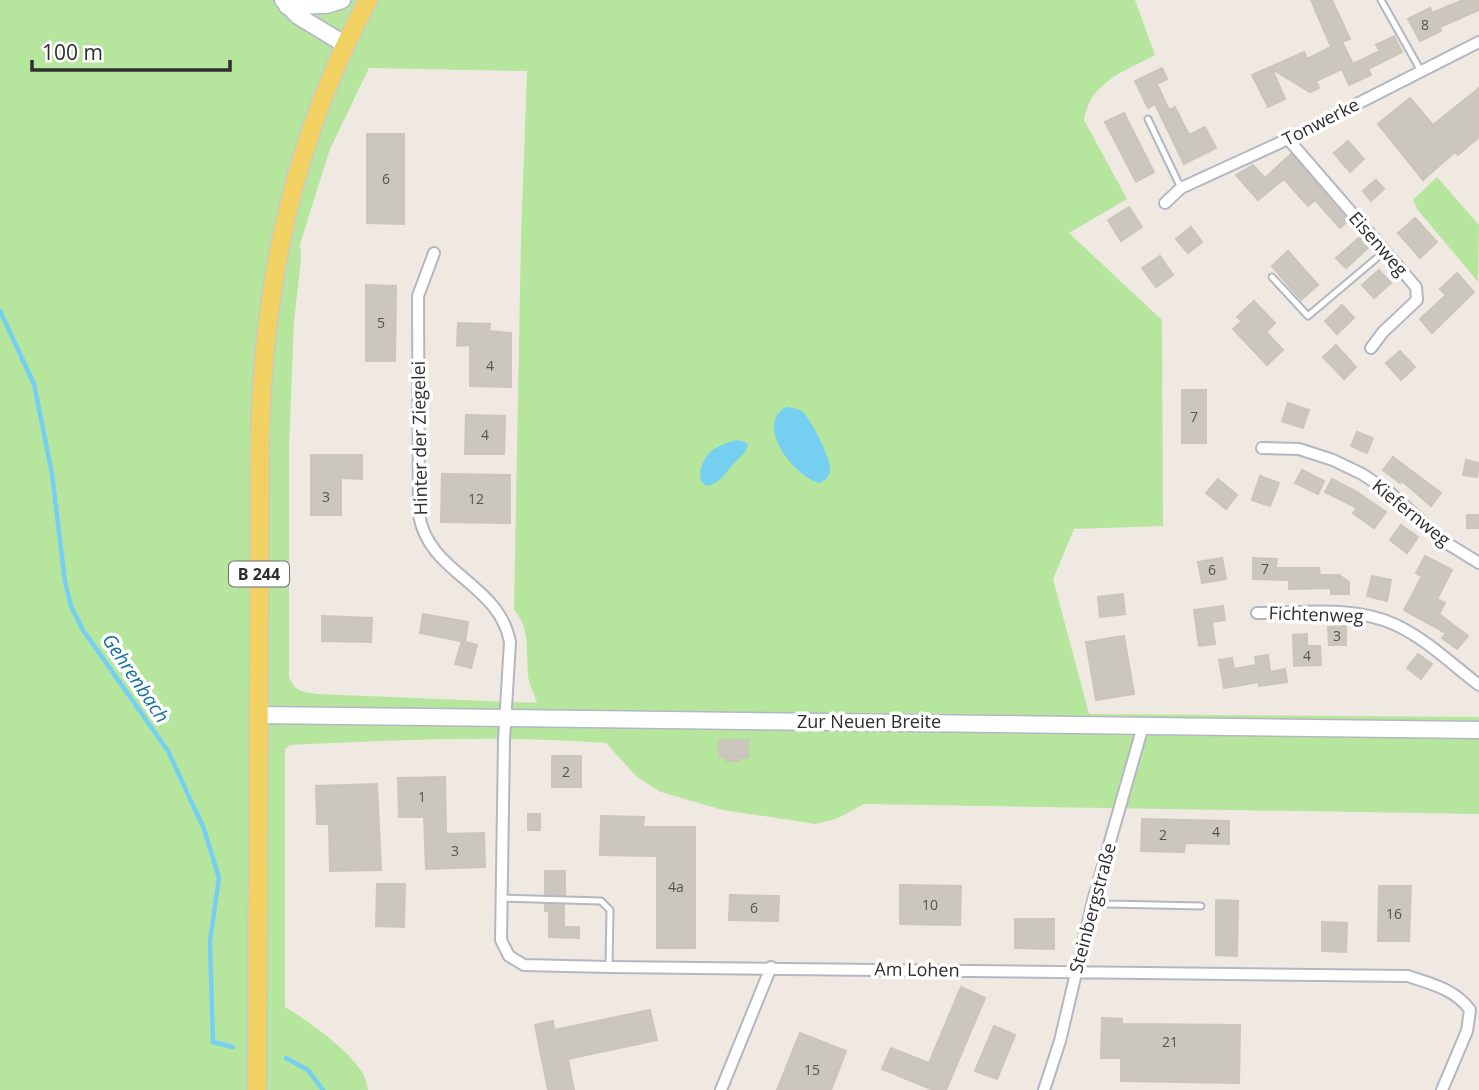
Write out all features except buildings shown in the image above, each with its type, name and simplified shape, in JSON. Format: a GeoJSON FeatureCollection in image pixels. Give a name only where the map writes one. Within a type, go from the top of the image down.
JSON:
{"type":"FeatureCollection","features":[{"type":"Feature","properties":{"kind":"main road","name":"B 244"},"geometry":{"type":"LineString","coordinates":[[257,1090],[260,404],[271,292],[282,229],[297,173],[346,44],[369,0]]}},
{"type":"Feature","properties":{"kind":"street"},"geometry":{"type":"LineString","coordinates":[[285,3],[326,5],[342,0]]}},
{"type":"Feature","properties":{"kind":"street"},"geometry":{"type":"LineString","coordinates":[[285,3],[300,17],[346,44]]}},
{"type":"Feature","properties":{"kind":"street","name":"Tonwerke"},"geometry":{"type":"LineString","coordinates":[[1165,203],[1181,188],[1289,139],[1479,42]]}},
{"type":"Feature","properties":{"kind":"street","name":"Eisenweg"},"geometry":{"type":"LineString","coordinates":[[1289,139],[1416,287],[1417,300],[1383,332],[1371,348]]}},
{"type":"Feature","properties":{"kind":"street","name":"Hinter der Ziegelei"},"geometry":{"type":"LineString","coordinates":[[434,253],[418,296],[422,531],[431,547],[494,606],[508,629],[510,642],[506,718]]}},
{"type":"Feature","properties":{"kind":"street","name":"Kiefernweg"},"geometry":{"type":"LineString","coordinates":[[1262,448],[1299,449],[1333,460],[1362,474],[1388,491],[1445,542],[1479,564]]}},
{"type":"Feature","properties":{"kind":"street","name":"Fichtenweg"},"geometry":{"type":"LineString","coordinates":[[1257,614],[1341,613],[1376,617],[1397,625],[1479,685]]}},
{"type":"Feature","properties":{"kind":"street","name":"Zur Neuen Breite"},"geometry":{"type":"LineString","coordinates":[[258,715],[1479,730]]}},
{"type":"Feature","properties":{"kind":"street","name":"Am Lohen"},"geometry":{"type":"LineString","coordinates":[[506,718],[501,940],[509,956],[524,964],[1408,976],[1445,989],[1462,999],[1470,1010],[1467,1031],[1442,1090]]}},
{"type":"Feature","properties":{"kind":"street","name":"Steinbergstraße"},"geometry":{"type":"LineString","coordinates":[[1044,1090],[1060,1041],[1093,901],[1143,726]]}},
{"type":"Feature","properties":{"kind":"street"},"geometry":{"type":"LineString","coordinates":[[721,1090],[771,967]]}},
{"type":"Feature","properties":{"kind":"lane"},"geometry":{"type":"LineString","coordinates":[[1381,0],[1421,71]]}},
{"type":"Feature","properties":{"kind":"lane"},"geometry":{"type":"LineString","coordinates":[[1148,120],[1181,188]]}},
{"type":"Feature","properties":{"kind":"lane"},"geometry":{"type":"LineString","coordinates":[[1272,277],[1308,316],[1385,251]]}},
{"type":"Feature","properties":{"kind":"lane"},"geometry":{"type":"LineString","coordinates":[[501,898],[601,901],[610,910],[609,967]]}},
{"type":"Feature","properties":{"kind":"lane"},"geometry":{"type":"LineString","coordinates":[[1093,901],[1108,904],[1201,906]]}},
{"type":"Feature","properties":{"kind":"green space"},"geometry":{"type":"Polygon","coordinates":[[[0,0],[1135,0],[1155,55],[1110,79],[1101,87],[1093,96],[1084,120],[1127,199],[1069,233],[1162,320],[1163,526],[1074,529],[1053,579],[1089,714],[1479,717],[1479,814],[864,804],[838,818],[816,824],[723,810],[661,792],[637,777],[606,743],[488,739],[290,745],[285,749],[285,1007],[349,1055],[363,1074],[368,1090],[0,1090],[0,0]],[[369,68],[330,149],[300,244],[301,260],[294,321],[289,449],[289,677],[294,686],[308,693],[537,703],[529,682],[526,635],[514,610],[527,71],[369,68]]]}},
{"type":"Feature","properties":{"kind":"green space"},"geometry":{"type":"Polygon","coordinates":[[[1437,177],[1479,225],[1478,282],[1417,209],[1413,200],[1437,177]]]}},
{"type":"Feature","properties":{"kind":"water"},"geometry":{"type":"Polygon","coordinates":[[[786,407],[803,412],[824,448],[830,471],[821,483],[801,473],[782,452],[776,439],[774,427],[777,416],[786,407]]]}},
{"type":"Feature","properties":{"kind":"water"},"geometry":{"type":"Polygon","coordinates":[[[736,440],[748,445],[745,451],[719,480],[707,486],[700,475],[707,456],[716,448],[736,440]]]}},
{"type":"Feature","properties":{"kind":"waterway","name":"Gehrenbach"},"geometry":{"type":"LineString","coordinates":[[0,311],[34,384],[52,474],[65,582],[71,606],[83,630],[168,751],[204,829],[219,878],[210,941],[213,1042],[233,1047]]}},
{"type":"Feature","properties":{"kind":"waterway","name":"Gehrenbach"},"geometry":{"type":"LineString","coordinates":[[286,1058],[308,1070],[323,1090]]}}]}
